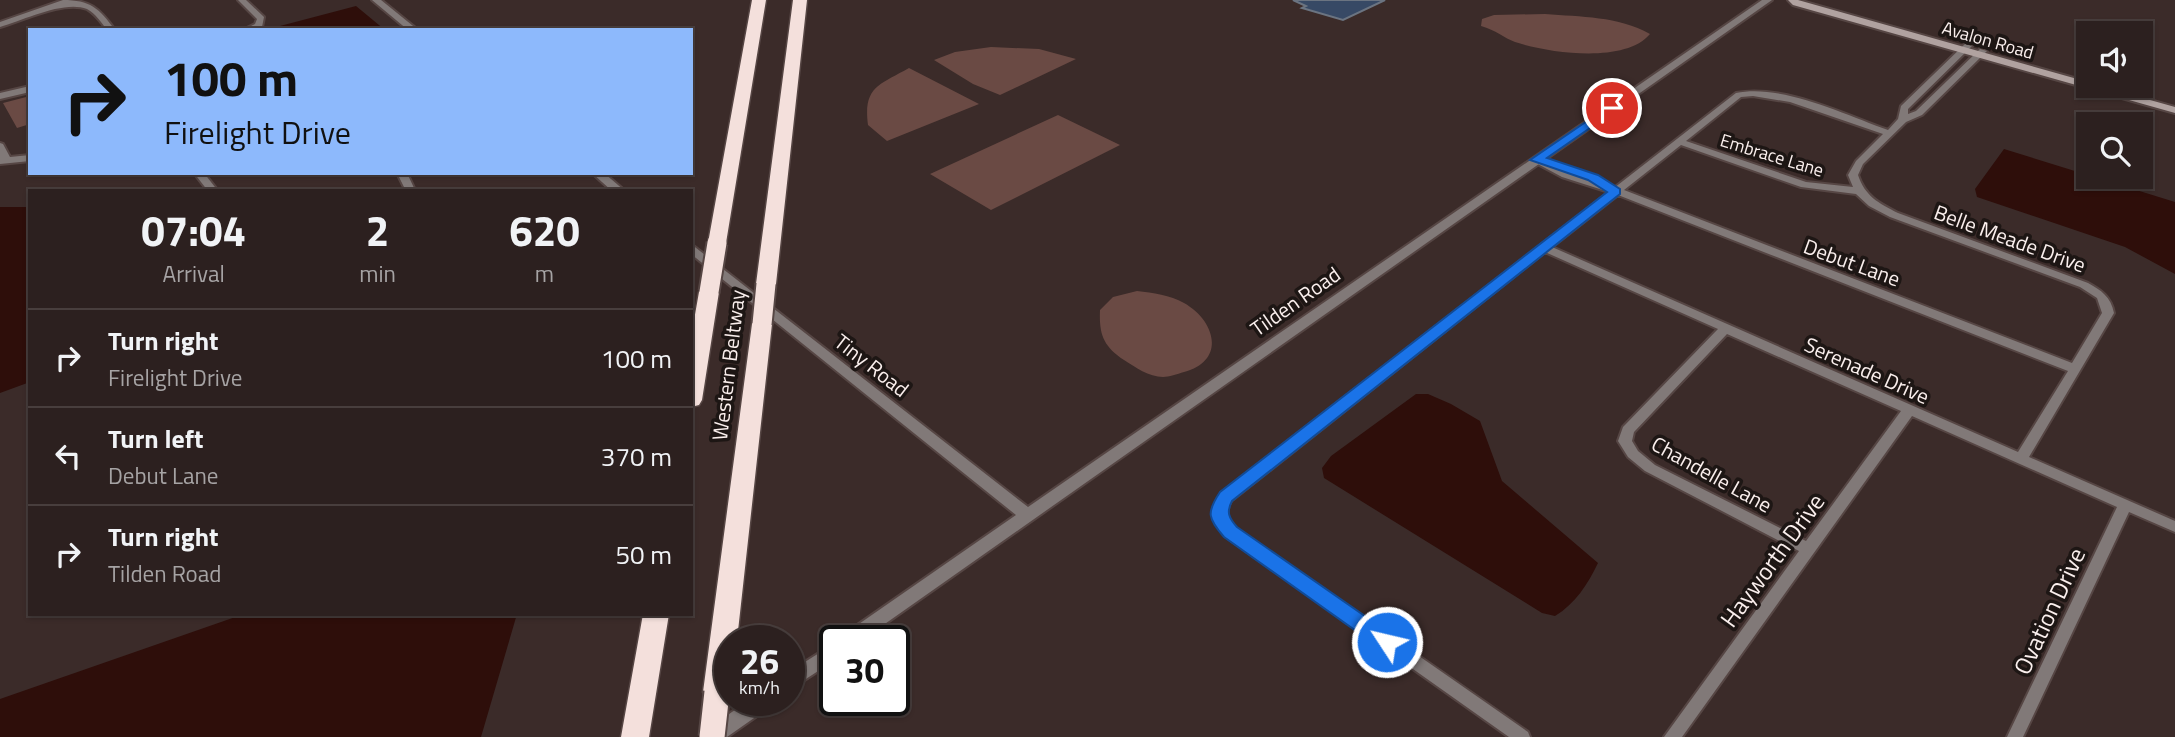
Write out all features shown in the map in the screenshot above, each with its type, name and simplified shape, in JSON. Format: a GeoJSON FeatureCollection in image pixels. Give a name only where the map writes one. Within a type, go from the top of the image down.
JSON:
{"type":"FeatureCollection","features":[{"type":"Feature","properties":{"kind":"highway","name":"Western Beltway"},"geometry":{"type":"LineString","coordinates":[[693,388],[759,0]]}},
{"type":"Feature","properties":{"kind":"highway","name":"Western Beltway"},"geometry":{"type":"LineString","coordinates":[[712,737],[800,0]]}},
{"type":"Feature","properties":{"kind":"highway"},"geometry":{"type":"LineString","coordinates":[[635,737],[656,616]]}},
{"type":"Feature","properties":{"kind":"main road","name":"Avalon Road"},"geometry":{"type":"LineString","coordinates":[[1793,0],[1796,3],[2076,77]]}},
{"type":"Feature","properties":{"kind":"main road","name":"Avalon Road"},"geometry":{"type":"LineString","coordinates":[[1800,0],[1966,49]]}},
{"type":"Feature","properties":{"kind":"main road"},"geometry":{"type":"LineString","coordinates":[[1815,0],[1840,11]]}},
{"type":"Feature","properties":{"kind":"main road","name":"Avalon Road"},"geometry":{"type":"LineString","coordinates":[[1981,53],[2175,110]]}},
{"type":"Feature","properties":{"kind":"main road"},"geometry":{"type":"LineString","coordinates":[[2153,98],[2175,104]]}},
{"type":"Feature","properties":{"kind":"street"},"geometry":{"type":"LineString","coordinates":[[242,0],[261,19],[259,25],[252,28]]}},
{"type":"Feature","properties":{"kind":"street"},"geometry":{"type":"LineString","coordinates":[[376,0],[411,28]]}},
{"type":"Feature","properties":{"kind":"street","name":"Tilden Road"},"geometry":{"type":"LineString","coordinates":[[870,625],[1768,0]]}},
{"type":"Feature","properties":{"kind":"street"},"geometry":{"type":"LineString","coordinates":[[0,26],[68,1],[87,4],[95,9],[109,28]]}},
{"type":"Feature","properties":{"kind":"street"},"geometry":{"type":"LineString","coordinates":[[1903,120],[1904,108],[1966,49]]}},
{"type":"Feature","properties":{"kind":"street"},"geometry":{"type":"LineString","coordinates":[[1857,191],[1853,175],[1860,163],[1903,120],[1919,113],[1981,53]]}},
{"type":"Feature","properties":{"kind":"street"},"geometry":{"type":"LineString","coordinates":[[1940,74],[1954,79]]}},
{"type":"Feature","properties":{"kind":"street"},"geometry":{"type":"LineString","coordinates":[[0,96],[28,89]]}},
{"type":"Feature","properties":{"kind":"street"},"geometry":{"type":"LineString","coordinates":[[1522,737],[1230,532],[1220,520],[1219,508],[1226,497],[1739,95],[1749,92],[1772,95],[1889,133]]}},
{"type":"Feature","properties":{"kind":"street"},"geometry":{"type":"LineString","coordinates":[[1910,102],[1925,107]]}},
{"type":"Feature","properties":{"kind":"street","name":"Embrace Lane"},"geometry":{"type":"LineString","coordinates":[[1680,142],[1805,185],[1857,191]]}},
{"type":"Feature","properties":{"kind":"street"},"geometry":{"type":"LineString","coordinates":[[0,146],[4,161],[28,158]]}},
{"type":"Feature","properties":{"kind":"street","name":"Debut Lane"},"geometry":{"type":"LineString","coordinates":[[1536,160],[2075,369]]}},
{"type":"Feature","properties":{"kind":"street"},"geometry":{"type":"LineString","coordinates":[[201,175],[211,189]]}},
{"type":"Feature","properties":{"kind":"street"},"geometry":{"type":"LineString","coordinates":[[599,175],[617,189]]}},
{"type":"Feature","properties":{"kind":"street","name":"Belle Meade Drive"},"geometry":{"type":"LineString","coordinates":[[1857,191],[1870,203],[1894,215],[2084,285],[2101,295],[2108,303],[2108,313],[2021,459]]}},
{"type":"Feature","properties":{"kind":"street","name":"Serenade Drive"},"geometry":{"type":"LineString","coordinates":[[1544,248],[2175,527]]}},
{"type":"Feature","properties":{"kind":"street","name":"Tiny Road"},"geometry":{"type":"LineString","coordinates":[[693,250],[1027,515]]}},
{"type":"Feature","properties":{"kind":"street","name":"Chandelle Lane"},"geometry":{"type":"LineString","coordinates":[[1726,328],[1628,430],[1625,441],[1633,454],[1650,468],[1808,550]]}},
{"type":"Feature","properties":{"kind":"street","name":"Hayworth Drive"},"geometry":{"type":"LineString","coordinates":[[1672,737],[1909,410]]}},
{"type":"Feature","properties":{"kind":"street","name":"Ovation Drive"},"geometry":{"type":"LineString","coordinates":[[2015,737],[2125,505]]}},
{"type":"Feature","properties":{"kind":"street"},"geometry":{"type":"LineString","coordinates":[[712,737],[742,716]]}},
{"type":"Feature","properties":{"kind":"shaded area"},"geometry":{"type":"Polygon","coordinates":[[[356,6],[383,28],[271,28],[356,6]]]}},
{"type":"Feature","properties":{"kind":"shaded area"},"geometry":{"type":"Polygon","coordinates":[[[1545,14],[1612,21],[1650,34],[1623,49],[1586,53],[1530,46],[1481,26],[1482,19],[1494,15],[1545,14]]]}},
{"type":"Feature","properties":{"kind":"shaded area"},"geometry":{"type":"Polygon","coordinates":[[[991,47],[1039,49],[1076,59],[1000,95],[973,84],[934,60],[955,52],[991,47]]]}},
{"type":"Feature","properties":{"kind":"shaded area"},"geometry":{"type":"Polygon","coordinates":[[[909,68],[979,104],[887,141],[868,125],[868,102],[882,83],[909,68]]]}},
{"type":"Feature","properties":{"kind":"shaded area"},"geometry":{"type":"Polygon","coordinates":[[[28,97],[28,125],[17,128],[3,103],[28,97]]]}},
{"type":"Feature","properties":{"kind":"shaded area"},"geometry":{"type":"Polygon","coordinates":[[[1058,115],[1120,145],[991,210],[930,174],[1058,115]]]}},
{"type":"Feature","properties":{"kind":"shaded area"},"geometry":{"type":"Polygon","coordinates":[[[2004,149],[2076,171],[2076,189],[2133,189],[2175,202],[2175,274],[2125,247],[1977,197],[1975,189],[2004,149]]]}},
{"type":"Feature","properties":{"kind":"shaded area"},"geometry":{"type":"Polygon","coordinates":[[[0,207],[28,207],[28,383],[0,393],[0,207]]]}},
{"type":"Feature","properties":{"kind":"shaded area"},"geometry":{"type":"Polygon","coordinates":[[[1137,291],[1173,298],[1195,311],[1209,330],[1212,340],[1206,359],[1197,367],[1184,372],[1158,377],[1137,368],[1111,350],[1100,326],[1100,310],[1113,297],[1137,291]]]}},
{"type":"Feature","properties":{"kind":"shaded area"},"geometry":{"type":"Polygon","coordinates":[[[1416,394],[1428,394],[1480,421],[1502,481],[1598,563],[1580,593],[1569,606],[1555,616],[1542,613],[1324,478],[1322,468],[1331,456],[1416,394]]]}},
{"type":"Feature","properties":{"kind":"shaded area"},"geometry":{"type":"Polygon","coordinates":[[[238,616],[516,616],[481,737],[0,737],[0,699],[238,616]]]}},
{"type":"Feature","properties":{"kind":"building"},"geometry":{"type":"Polygon","coordinates":[[[1293,0],[1385,0],[1343,20],[1302,8],[1306,6],[1293,0]]]}},
{"type":"Feature","properties":{"kind":"route"},"geometry":{"type":"LineString","coordinates":[[1387,642],[1230,532],[1220,520],[1219,508],[1226,497],[1616,191],[1593,177],[1560,164],[1536,160],[1612,108]]}}]}
